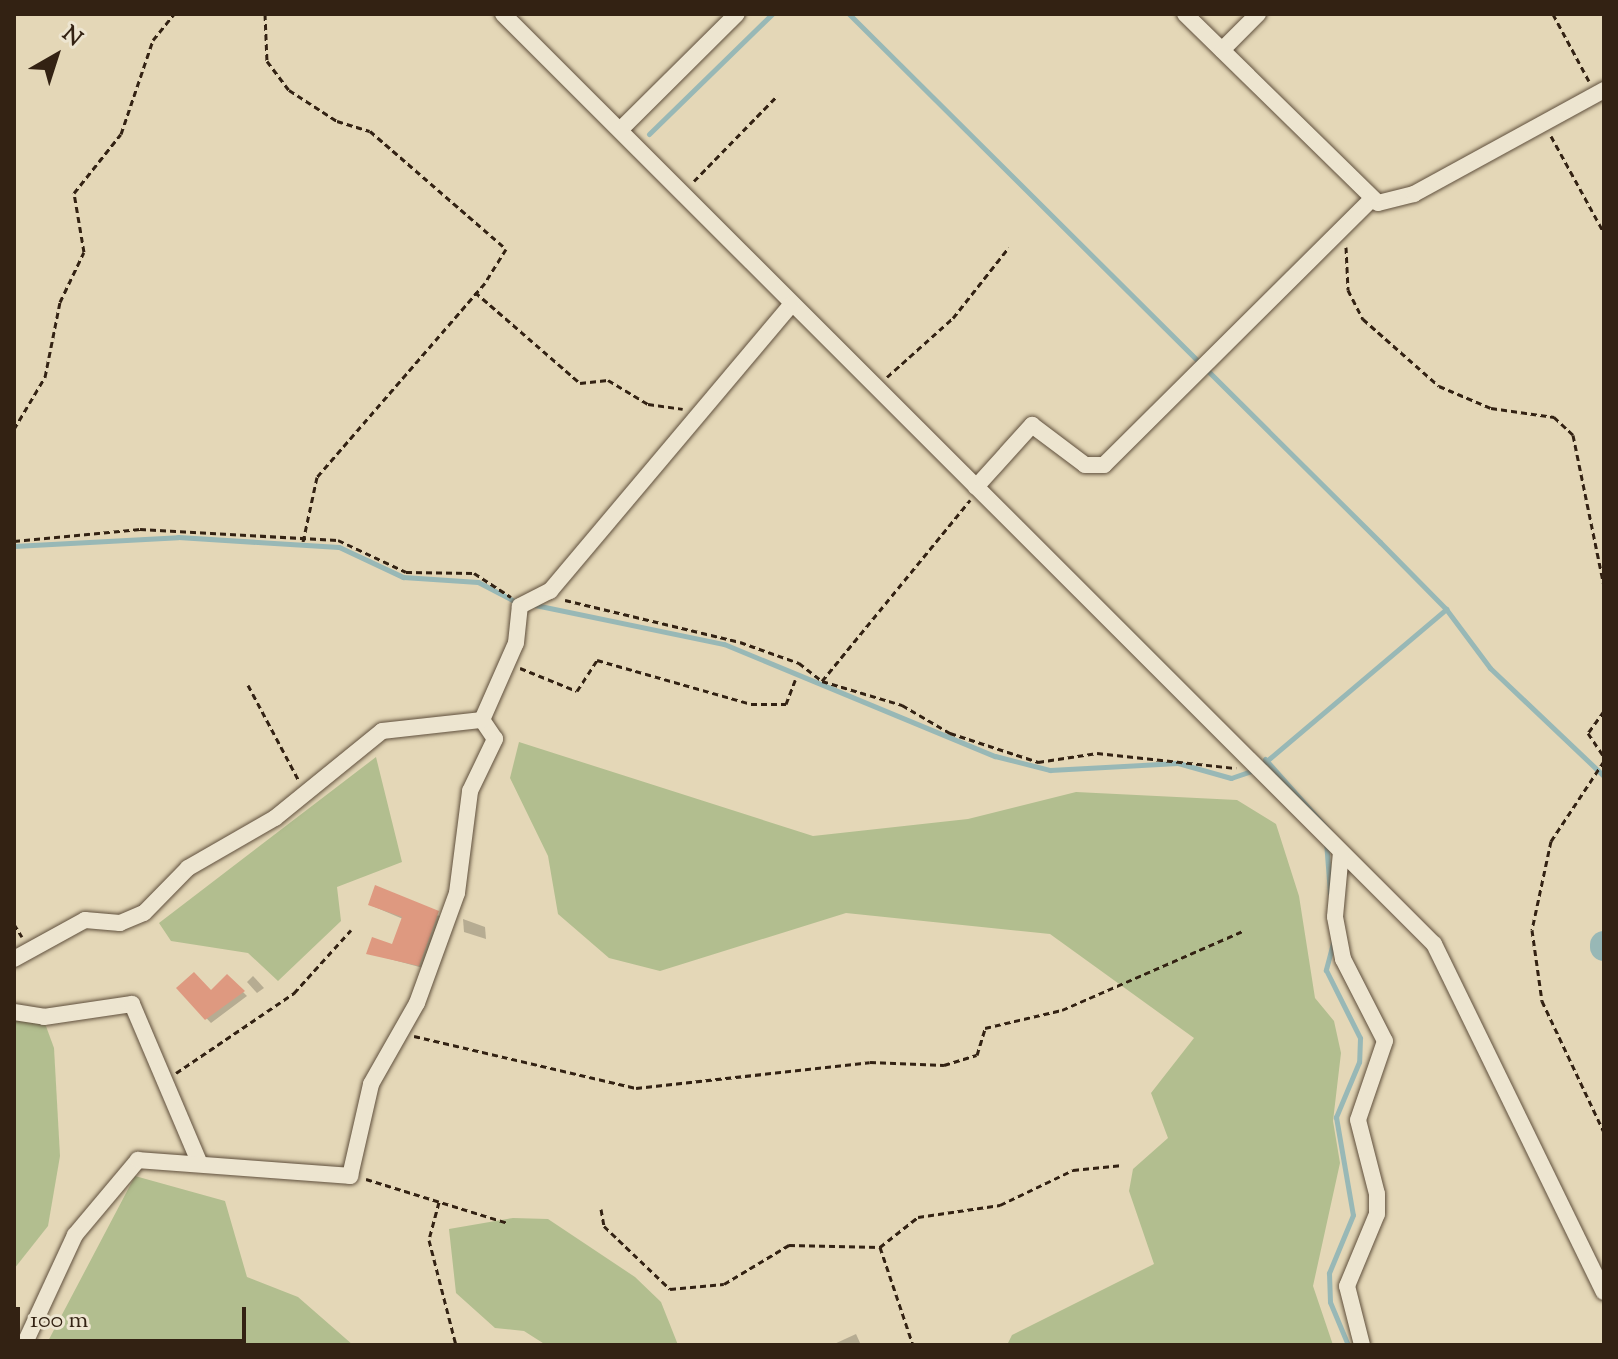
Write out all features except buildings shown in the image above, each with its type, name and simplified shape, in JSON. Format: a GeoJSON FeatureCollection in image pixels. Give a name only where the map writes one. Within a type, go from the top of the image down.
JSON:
{"type":"FeatureCollection","features":[{"type":"Feature","properties":{"kind":"street"},"geometry":{"type":"LineString","coordinates":[[503,14],[1341,852],[1450,966],[1604,1292]]}},
{"type":"Feature","properties":{"kind":"street"},"geometry":{"type":"LineString","coordinates":[[621,129],[737,14]]}},
{"type":"Feature","properties":{"kind":"street"},"geometry":{"type":"LineString","coordinates":[[1185,14],[1372,199]]}},
{"type":"Feature","properties":{"kind":"street"},"geometry":{"type":"LineString","coordinates":[[1222,50],[1258,14]]}},
{"type":"Feature","properties":{"kind":"street"},"geometry":{"type":"LineString","coordinates":[[976,487],[1032,425],[1085,465],[1104,465],[1372,199],[1414,194],[1600,92]]}},
{"type":"Feature","properties":{"kind":"street"},"geometry":{"type":"LineString","coordinates":[[482,720],[509,663],[523,602],[546,594],[792,304]]}},
{"type":"Feature","properties":{"kind":"street"},"geometry":{"type":"LineString","coordinates":[[14,959],[85,920],[120,923],[144,913],[188,868],[305,791],[382,731],[482,720]]}},
{"type":"Feature","properties":{"kind":"street"},"geometry":{"type":"LineString","coordinates":[[24,1345],[75,1235],[131,1165],[199,1162],[224,1170],[351,1174],[366,1095],[423,990],[457,893],[470,791],[495,739],[482,720]]}},
{"type":"Feature","properties":{"kind":"street"},"geometry":{"type":"LineString","coordinates":[[1341,852],[1335,917],[1343,959],[1385,1041],[1358,1120],[1377,1204],[1347,1286],[1362,1345]]}},
{"type":"Feature","properties":{"kind":"street"},"geometry":{"type":"LineString","coordinates":[[14,1012],[44,1017],[130,1002],[199,1162]]}},
{"type":"Feature","properties":{"kind":"path"},"geometry":{"type":"LineString","coordinates":[[14,429],[45,377],[60,302],[84,252],[74,193],[121,134],[153,40],[174,14]]}},
{"type":"Feature","properties":{"kind":"path"},"geometry":{"type":"LineString","coordinates":[[265,14],[267,61],[289,90],[337,121],[370,131],[506,249],[475,292],[317,477],[303,542]]}},
{"type":"Feature","properties":{"kind":"path"},"geometry":{"type":"LineString","coordinates":[[1553,14],[1600,92]]}},
{"type":"Feature","properties":{"kind":"path"},"geometry":{"type":"LineString","coordinates":[[683,192],[778,95]]}},
{"type":"Feature","properties":{"kind":"path"},"geometry":{"type":"LineString","coordinates":[[1543,122],[1604,233]]}},
{"type":"Feature","properties":{"kind":"path"},"geometry":{"type":"LineString","coordinates":[[1347,226],[1348,290],[1371,329],[1457,397],[1554,417],[1573,435],[1604,586]]}},
{"type":"Feature","properties":{"kind":"path"},"geometry":{"type":"LineString","coordinates":[[876,388],[953,318],[1009,247]]}},
{"type":"Feature","properties":{"kind":"path"},"geometry":{"type":"LineString","coordinates":[[475,292],[580,383],[608,380],[648,404],[682,409],[695,419]]}},
{"type":"Feature","properties":{"kind":"path"},"geometry":{"type":"LineString","coordinates":[[822,681],[976,487]]}},
{"type":"Feature","properties":{"kind":"path"},"geometry":{"type":"LineString","coordinates":[[14,541],[140,529],[303,542],[338,540],[406,572],[474,573],[523,602]]}},
{"type":"Feature","properties":{"kind":"path"},"geometry":{"type":"LineString","coordinates":[[546,594],[747,644],[799,663],[822,681],[906,706],[950,733],[1038,762],[1097,753],[1228,769],[1249,760]]}},
{"type":"Feature","properties":{"kind":"path"},"geometry":{"type":"LineString","coordinates":[[509,663],[577,691],[597,660],[751,704],[786,704],[795,680]]}},
{"type":"Feature","properties":{"kind":"path"},"geometry":{"type":"LineString","coordinates":[[248,685],[305,791]]}},
{"type":"Feature","properties":{"kind":"path"},"geometry":{"type":"LineString","coordinates":[[1604,711],[1588,733],[1604,759],[1551,841],[1532,930],[1542,1001],[1604,1132]]}},
{"type":"Feature","properties":{"kind":"path"},"geometry":{"type":"LineString","coordinates":[[165,1078],[210,1056],[264,1007],[294,993],[351,930]]}},
{"type":"Feature","properties":{"kind":"path"},"geometry":{"type":"LineString","coordinates":[[399,1033],[636,1088],[870,1062],[944,1065],[977,1055],[985,1028],[1062,1010],[1243,931]]}},
{"type":"Feature","properties":{"kind":"path"},"geometry":{"type":"LineString","coordinates":[[601,1209],[604,1226],[670,1289],[724,1284],[789,1245],[880,1247],[918,1217],[1000,1205],[1073,1170],[1123,1165]]}},
{"type":"Feature","properties":{"kind":"path"},"geometry":{"type":"LineString","coordinates":[[351,1174],[508,1223]]}},
{"type":"Feature","properties":{"kind":"path"},"geometry":{"type":"LineString","coordinates":[[439,1202],[429,1240],[456,1345]]}},
{"type":"Feature","properties":{"kind":"path"},"geometry":{"type":"LineString","coordinates":[[880,1247],[913,1345]]}},
{"type":"Feature","properties":{"kind":"green space"},"geometry":{"type":"Polygon","coordinates":[[[519,742],[813,836],[968,819],[1076,792],[1237,800],[1276,824],[1299,896],[1315,998],[1334,1021],[1341,1053],[1333,1121],[1340,1163],[1313,1286],[1333,1345],[1007,1345],[1012,1335],[1154,1264],[1129,1191],[1133,1169],[1168,1138],[1151,1093],[1194,1038],[1050,934],[846,913],[660,971],[609,958],[558,914],[548,856],[510,778],[519,742]]]}},
{"type":"Feature","properties":{"kind":"green space"},"geometry":{"type":"Polygon","coordinates":[[[376,757],[402,862],[337,887],[341,921],[278,981],[248,953],[171,941],[159,923],[376,757]]]}},
{"type":"Feature","properties":{"kind":"green space"},"geometry":{"type":"Polygon","coordinates":[[[14,1015],[43,1018],[54,1048],[60,1156],[48,1226],[14,1269],[14,1015]]]}},
{"type":"Feature","properties":{"kind":"green space"},"geometry":{"type":"Polygon","coordinates":[[[135,1176],[225,1201],[247,1277],[298,1297],[353,1345],[46,1345],[135,1176]]]}},
{"type":"Feature","properties":{"kind":"green space"},"geometry":{"type":"Polygon","coordinates":[[[513,1218],[548,1219],[635,1277],[661,1302],[678,1345],[546,1345],[524,1331],[495,1328],[456,1293],[449,1229],[513,1218]]]}},
{"type":"Feature","properties":{"kind":"waterway"},"geometry":{"type":"LineString","coordinates":[[649,134],[772,14]]}},
{"type":"Feature","properties":{"kind":"waterway"},"geometry":{"type":"LineString","coordinates":[[849,14],[1380,542],[1446,609],[1490,668],[1604,776]]}},
{"type":"Feature","properties":{"kind":"waterway"},"geometry":{"type":"LineString","coordinates":[[14,546],[178,537],[339,547],[403,577],[478,582],[518,603]]}},
{"type":"Feature","properties":{"kind":"waterway"},"geometry":{"type":"LineString","coordinates":[[535,605],[724,644],[995,756],[1050,770],[1178,763],[1231,778],[1257,769],[1446,609]]}},
{"type":"Feature","properties":{"kind":"waterway"},"geometry":{"type":"LineString","coordinates":[[1265,759],[1330,832]]}},
{"type":"Feature","properties":{"kind":"waterway"},"geometry":{"type":"LineString","coordinates":[[1326,841],[1330,893]]}},
{"type":"Feature","properties":{"kind":"waterway"},"geometry":{"type":"LineString","coordinates":[[1333,943],[1326,970],[1360,1038],[1359,1062],[1336,1117],[1353,1215],[1329,1273],[1330,1302],[1348,1345]]}}]}
